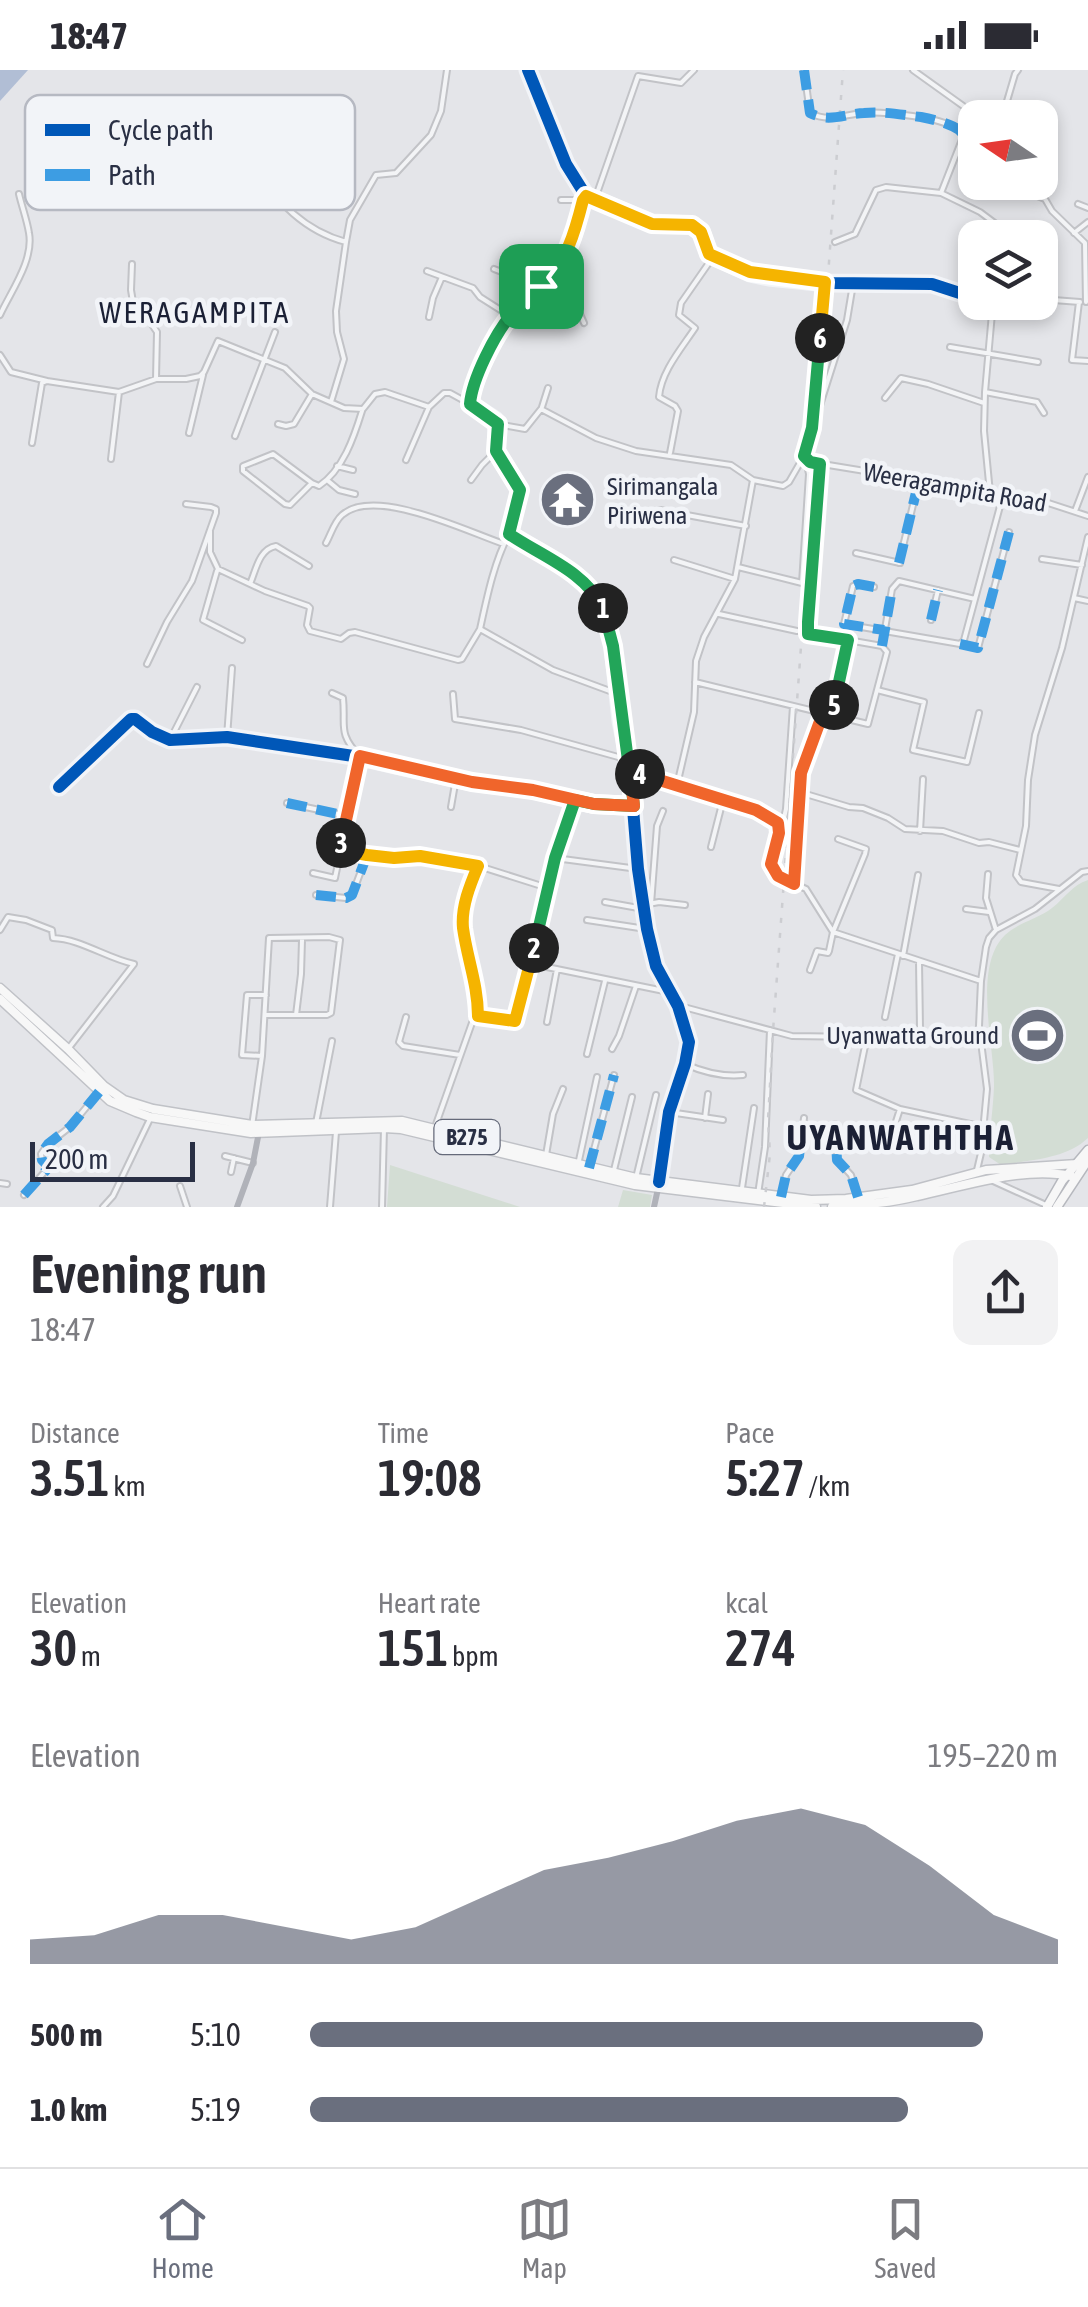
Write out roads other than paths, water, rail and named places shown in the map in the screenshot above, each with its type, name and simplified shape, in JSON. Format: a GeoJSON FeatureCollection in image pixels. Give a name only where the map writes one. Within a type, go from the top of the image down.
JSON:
{"type":"FeatureCollection","features":[{"type":"Feature","properties":{"kind":"main road","name":"B275"},"geometry":{"type":"LineString","coordinates":[[0,988],[104,1086],[152,1113]]}},
{"type":"Feature","properties":{"kind":"main road","name":"B275"},"geometry":{"type":"LineString","coordinates":[[0,999],[121,1107],[256,1129],[384,1128],[434,1132]]}},
{"type":"Feature","properties":{"kind":"main road","name":"B275"},"geometry":{"type":"LineString","coordinates":[[256,1129],[402,1121],[544,1161],[658,1185],[816,1207]]}},
{"type":"Feature","properties":{"kind":"main road"},"geometry":{"type":"LineString","coordinates":[[237,1207],[253,1163],[256,1129]]}},
{"type":"Feature","properties":{"kind":"main road"},"geometry":{"type":"LineString","coordinates":[[1051,1206],[1062,1181],[1083,1164],[1088,1150]]}},
{"type":"Feature","properties":{"kind":"main road","name":"B275"},"geometry":{"type":"LineString","coordinates":[[544,1161],[578,1165],[658,1185]]}},
{"type":"Feature","properties":{"kind":"main road","name":"B275"},"geometry":{"type":"LineString","coordinates":[[738,1197],[758,1194],[799,1204],[1083,1164]]}},
{"type":"Feature","properties":{"kind":"main road","name":"B275"},"geometry":{"type":"LineString","coordinates":[[832,1207],[913,1198],[982,1176],[1072,1176]]}},
{"type":"Feature","properties":{"kind":"main road"},"geometry":{"type":"LineString","coordinates":[[654,1207],[658,1185]]}},
{"type":"Feature","properties":{"kind":"street"},"geometry":{"type":"LineString","coordinates":[[331,402],[344,359],[336,311],[350,220],[376,175],[396,173],[431,135],[440,111],[447,70]]}},
{"type":"Feature","properties":{"kind":"street"},"geometry":{"type":"LineString","coordinates":[[470,404],[476,379],[510,316],[559,267],[575,232],[584,198],[528,70]]}},
{"type":"Feature","properties":{"kind":"street"},"geometry":{"type":"LineString","coordinates":[[595,199],[638,76],[681,83],[694,70]]}},
{"type":"Feature","properties":{"kind":"street"},"geometry":{"type":"LineString","coordinates":[[804,70],[810,113],[816,116],[836,119],[866,112],[922,118],[958,130]]}},
{"type":"Feature","properties":{"kind":"street"},"geometry":{"type":"LineString","coordinates":[[913,70],[958,102]]}},
{"type":"Feature","properties":{"kind":"street"},"geometry":{"type":"LineString","coordinates":[[1008,100],[1018,70]]}},
{"type":"Feature","properties":{"kind":"street"},"geometry":{"type":"LineString","coordinates":[[941,193],[958,151]]}},
{"type":"Feature","properties":{"kind":"street"},"geometry":{"type":"LineString","coordinates":[[835,242],[855,234],[876,190],[886,187],[941,193],[991,220]]}},
{"type":"Feature","properties":{"kind":"street"},"geometry":{"type":"LineString","coordinates":[[0,315],[30,248],[30,234],[18,194]]}},
{"type":"Feature","properties":{"kind":"street"},"geometry":{"type":"LineString","coordinates":[[561,200],[595,199],[652,224],[692,225],[701,232],[709,254],[750,272],[852,284],[932,284],[958,292]]}},
{"type":"Feature","properties":{"kind":"street"},"geometry":{"type":"LineString","coordinates":[[1046,200],[1085,243],[1087,302],[1058,300]]}},
{"type":"Feature","properties":{"kind":"street"},"geometry":{"type":"LineString","coordinates":[[1078,204],[1088,208]]}},
{"type":"Feature","properties":{"kind":"street"},"geometry":{"type":"LineString","coordinates":[[287,210],[326,237],[346,242]]}},
{"type":"Feature","properties":{"kind":"street"},"geometry":{"type":"LineString","coordinates":[[1074,232],[1088,222]]}},
{"type":"Feature","properties":{"kind":"street"},"geometry":{"type":"LineString","coordinates":[[568,248],[578,252]]}},
{"type":"Feature","properties":{"kind":"street"},"geometry":{"type":"LineString","coordinates":[[670,455],[678,411],[658,394],[664,376],[694,328],[680,315],[681,303],[713,257]]}},
{"type":"Feature","properties":{"kind":"street"},"geometry":{"type":"LineString","coordinates":[[132,264],[133,302],[156,332],[156,379]]}},
{"type":"Feature","properties":{"kind":"street"},"geometry":{"type":"LineString","coordinates":[[494,269],[544,284],[576,303],[584,323]]}},
{"type":"Feature","properties":{"kind":"street"},"geometry":{"type":"LineString","coordinates":[[427,271],[472,288],[480,298],[510,316]]}},
{"type":"Feature","properties":{"kind":"street"},"geometry":{"type":"LineString","coordinates":[[430,317],[442,276]]}},
{"type":"Feature","properties":{"kind":"street"},"geometry":{"type":"LineString","coordinates":[[738,567],[802,583],[809,474],[804,456],[812,428],[825,282]]}},
{"type":"Feature","properties":{"kind":"street"},"geometry":{"type":"LineString","coordinates":[[542,409],[596,438],[636,450],[730,465],[753,480],[782,486],[789,482],[804,456],[847,320],[852,284]]}},
{"type":"Feature","properties":{"kind":"street"},"geometry":{"type":"LineString","coordinates":[[533,293],[546,304],[549,316]]}},
{"type":"Feature","properties":{"kind":"street"},"geometry":{"type":"LineString","coordinates":[[1079,302],[1072,360],[1088,361]]}},
{"type":"Feature","properties":{"kind":"street"},"geometry":{"type":"LineString","coordinates":[[990,493],[984,392],[991,320]]}},
{"type":"Feature","properties":{"kind":"street"},"geometry":{"type":"LineString","coordinates":[[235,436],[276,332]]}},
{"type":"Feature","properties":{"kind":"street"},"geometry":{"type":"LineString","coordinates":[[189,434],[204,372],[218,341],[285,368],[312,394],[344,408],[363,409]]}},
{"type":"Feature","properties":{"kind":"street"},"geometry":{"type":"LineString","coordinates":[[950,347],[1038,362]]}},
{"type":"Feature","properties":{"kind":"street"},"geometry":{"type":"LineString","coordinates":[[0,354],[10,372],[119,392],[156,379],[186,379],[204,372]]}},
{"type":"Feature","properties":{"kind":"street"},"geometry":{"type":"LineString","coordinates":[[884,398],[901,378],[984,403]]}},
{"type":"Feature","properties":{"kind":"street"},"geometry":{"type":"LineString","coordinates":[[32,443],[42,383],[47,381]]}},
{"type":"Feature","properties":{"kind":"street"},"geometry":{"type":"LineString","coordinates":[[406,460],[429,406],[444,393],[465,400],[498,424],[521,430],[542,409],[548,388]]}},
{"type":"Feature","properties":{"kind":"street"},"geometry":{"type":"LineString","coordinates":[[111,460],[119,392]]}},
{"type":"Feature","properties":{"kind":"street"},"geometry":{"type":"LineString","coordinates":[[312,483],[295,502],[286,504],[243,471],[243,466],[274,454],[319,486],[352,444],[363,409],[375,394],[385,392],[429,406]]}},
{"type":"Feature","properties":{"kind":"street"},"geometry":{"type":"LineString","coordinates":[[984,392],[1038,402],[1044,413]]}},
{"type":"Feature","properties":{"kind":"street"},"geometry":{"type":"LineString","coordinates":[[278,424],[294,424],[312,394]]}},
{"type":"Feature","properties":{"kind":"street"},"geometry":{"type":"LineString","coordinates":[[210,530],[210,552],[218,569],[308,606],[308,629],[342,639],[356,632],[462,659],[480,628],[520,490],[496,451],[498,424]]}},
{"type":"Feature","properties":{"kind":"street"},"geometry":{"type":"LineString","coordinates":[[472,480],[496,451]]}},
{"type":"Feature","properties":{"kind":"street","name":"Weeragampita Road"},"geometry":{"type":"LineString","coordinates":[[804,456],[820,464],[1036,499],[1088,516]]}},
{"type":"Feature","properties":{"kind":"street"},"geometry":{"type":"LineString","coordinates":[[694,682],[868,724],[886,648],[808,634],[820,464]]}},
{"type":"Feature","properties":{"kind":"street"},"geometry":{"type":"LineString","coordinates":[[337,466],[353,470]]}},
{"type":"Feature","properties":{"kind":"street"},"geometry":{"type":"LineString","coordinates":[[1075,512],[1088,477]]}},
{"type":"Feature","properties":{"kind":"street"},"geometry":{"type":"LineString","coordinates":[[327,480],[338,490],[355,494]]}},
{"type":"Feature","properties":{"kind":"street"},"geometry":{"type":"LineString","coordinates":[[677,785],[694,712],[698,652],[736,579],[753,480]]}},
{"type":"Feature","properties":{"kind":"street"},"geometry":{"type":"LineString","coordinates":[[856,554],[900,563],[919,480]]}},
{"type":"Feature","properties":{"kind":"street"},"geometry":{"type":"LineString","coordinates":[[960,644],[1003,495]]}},
{"type":"Feature","properties":{"kind":"street"},"geometry":{"type":"LineString","coordinates":[[147,664],[192,581],[216,513],[216,509],[186,504]]}},
{"type":"Feature","properties":{"kind":"street"},"geometry":{"type":"LineString","coordinates":[[326,544],[344,513],[374,505],[420,515],[504,544]]}},
{"type":"Feature","properties":{"kind":"street"},"geometry":{"type":"LineString","coordinates":[[660,510],[746,526]]}},
{"type":"Feature","properties":{"kind":"street"},"geometry":{"type":"LineString","coordinates":[[874,587],[853,586],[844,624],[978,648],[1009,532]]}},
{"type":"Feature","properties":{"kind":"street"},"geometry":{"type":"LineString","coordinates":[[509,534],[586,585],[602,604],[613,646],[646,929],[656,966],[678,1006],[689,1042],[669,1112],[658,1185]]}},
{"type":"Feature","properties":{"kind":"street"},"geometry":{"type":"LineString","coordinates":[[1059,888],[1021,882],[1016,875],[1026,826],[1035,735],[1062,648],[1088,537]]}},
{"type":"Feature","properties":{"kind":"street"},"geometry":{"type":"LineString","coordinates":[[250,584],[269,548],[276,546],[309,566]]}},
{"type":"Feature","properties":{"kind":"street"},"geometry":{"type":"LineString","coordinates":[[1042,559],[1082,565]]}},
{"type":"Feature","properties":{"kind":"street"},"geometry":{"type":"LineString","coordinates":[[674,560],[736,579]]}},
{"type":"Feature","properties":{"kind":"street"},"geometry":{"type":"LineString","coordinates":[[218,569],[203,620],[242,640]]}},
{"type":"Feature","properties":{"kind":"street"},"geometry":{"type":"LineString","coordinates":[[882,646],[892,589],[900,581],[976,599]]}},
{"type":"Feature","properties":{"kind":"street"},"geometry":{"type":"LineString","coordinates":[[931,620],[938,590]]}},
{"type":"Feature","properties":{"kind":"street"},"geometry":{"type":"LineString","coordinates":[[1074,598],[1088,601]]}},
{"type":"Feature","properties":{"kind":"street"},"geometry":{"type":"LineString","coordinates":[[718,614],[797,631]]}},
{"type":"Feature","properties":{"kind":"street"},"geometry":{"type":"LineString","coordinates":[[480,628],[553,670],[618,694]]}},
{"type":"Feature","properties":{"kind":"street"},"geometry":{"type":"LineString","coordinates":[[831,715],[848,640]]}},
{"type":"Feature","properties":{"kind":"street"},"geometry":{"type":"LineString","coordinates":[[227,738],[232,668]]}},
{"type":"Feature","properties":{"kind":"street"},"geometry":{"type":"LineString","coordinates":[[170,740],[197,687]]}},
{"type":"Feature","properties":{"kind":"street"},"geometry":{"type":"LineString","coordinates":[[877,690],[924,702],[913,750],[967,762],[979,714]]}},
{"type":"Feature","properties":{"kind":"street"},"geometry":{"type":"LineString","coordinates":[[332,692],[343,698],[344,736],[360,756]]}},
{"type":"Feature","properties":{"kind":"street"},"geometry":{"type":"LineString","coordinates":[[454,694],[456,719],[520,730],[629,760]]}},
{"type":"Feature","properties":{"kind":"street"},"geometry":{"type":"LineString","coordinates":[[778,823],[786,809],[793,706]]}},
{"type":"Feature","properties":{"kind":"street"},"geometry":{"type":"LineString","coordinates":[[794,884],[801,773],[823,713]]}},
{"type":"Feature","properties":{"kind":"street"},"geometry":{"type":"LineString","coordinates":[[59,787],[130,719],[170,740],[227,738],[360,756],[594,804],[634,806]]}},
{"type":"Feature","properties":{"kind":"street"},"geometry":{"type":"LineString","coordinates":[[312,873],[335,878],[360,756]]}},
{"type":"Feature","properties":{"kind":"street"},"geometry":{"type":"LineString","coordinates":[[630,770],[756,810],[778,823]]}},
{"type":"Feature","properties":{"kind":"street"},"geometry":{"type":"LineString","coordinates":[[450,807],[456,778]]}},
{"type":"Feature","properties":{"kind":"street"},"geometry":{"type":"LineString","coordinates":[[920,831],[924,779]]}},
{"type":"Feature","properties":{"kind":"street"},"geometry":{"type":"LineString","coordinates":[[800,792],[863,808],[906,829],[943,831],[979,843],[1020,850]]}},
{"type":"Feature","properties":{"kind":"street"},"geometry":{"type":"LineString","coordinates":[[434,1132],[472,1020],[478,1016],[515,1021],[555,858],[575,800]]}},
{"type":"Feature","properties":{"kind":"street"},"geometry":{"type":"LineString","coordinates":[[711,847],[723,800]]}},
{"type":"Feature","properties":{"kind":"street"},"geometry":{"type":"LineString","coordinates":[[286,802],[347,816]]}},
{"type":"Feature","properties":{"kind":"street"},"geometry":{"type":"LineString","coordinates":[[651,904],[657,826],[663,811]]}},
{"type":"Feature","properties":{"kind":"street"},"geometry":{"type":"LineString","coordinates":[[778,823],[771,864],[778,876],[806,888],[834,932],[981,981]]}},
{"type":"Feature","properties":{"kind":"street"},"geometry":{"type":"LineString","coordinates":[[810,970],[817,951],[828,953],[866,849],[838,839]]}},
{"type":"Feature","properties":{"kind":"street"},"geometry":{"type":"LineString","coordinates":[[340,850],[394,858],[420,856],[478,866],[548,888]]}},
{"type":"Feature","properties":{"kind":"street"},"geometry":{"type":"LineString","coordinates":[[316,895],[352,895],[367,855]]}},
{"type":"Feature","properties":{"kind":"street"},"geometry":{"type":"LineString","coordinates":[[555,858],[638,869]]}},
{"type":"Feature","properties":{"kind":"street"},"geometry":{"type":"LineString","coordinates":[[478,866],[464,905],[463,926],[478,995],[478,1016]]}},
{"type":"Feature","properties":{"kind":"street"},"geometry":{"type":"LineString","coordinates":[[982,1176],[987,1090],[979,1026],[986,946],[996,930],[1035,909],[1082,872],[1088,872]]}},
{"type":"Feature","properties":{"kind":"street"},"geometry":{"type":"LineString","coordinates":[[988,874],[986,898],[996,930]]}},
{"type":"Feature","properties":{"kind":"street"},"geometry":{"type":"LineString","coordinates":[[885,1018],[918,876]]}},
{"type":"Feature","properties":{"kind":"street"},"geometry":{"type":"LineString","coordinates":[[605,902],[643,907],[658,902],[685,905]]}},
{"type":"Feature","properties":{"kind":"street"},"geometry":{"type":"LineString","coordinates":[[966,909],[989,912]]}},
{"type":"Feature","properties":{"kind":"street"},"geometry":{"type":"LineString","coordinates":[[0,930],[8,916],[26,920],[52,930],[52,938],[67,938],[134,964],[68,1049]]}},
{"type":"Feature","properties":{"kind":"street"},"geometry":{"type":"LineString","coordinates":[[587,920],[646,929]]}},
{"type":"Feature","properties":{"kind":"street"},"geometry":{"type":"LineString","coordinates":[[256,1129],[269,938],[340,940],[331,1013],[264,1015]]}},
{"type":"Feature","properties":{"kind":"street"},"geometry":{"type":"LineString","coordinates":[[296,1015],[302,938]]}},
{"type":"Feature","properties":{"kind":"street"},"geometry":{"type":"LineString","coordinates":[[920,961],[923,1042]]}},
{"type":"Feature","properties":{"kind":"street"},"geometry":{"type":"LineString","coordinates":[[530,964],[669,992]]}},
{"type":"Feature","properties":{"kind":"street"},"geometry":{"type":"LineString","coordinates":[[547,1022],[557,969]]}},
{"type":"Feature","properties":{"kind":"street"},"geometry":{"type":"LineString","coordinates":[[587,1054],[605,979]]}},
{"type":"Feature","properties":{"kind":"street"},"geometry":{"type":"LineString","coordinates":[[612,1049],[636,986]]}},
{"type":"Feature","properties":{"kind":"street"},"geometry":{"type":"LineString","coordinates":[[262,1056],[242,1055],[246,995],[266,995]]}},
{"type":"Feature","properties":{"kind":"street"},"geometry":{"type":"LineString","coordinates":[[678,1006],[792,1036],[862,1036],[866,1040],[856,1090],[900,1109],[984,1127]]}},
{"type":"Feature","properties":{"kind":"street"},"geometry":{"type":"LineString","coordinates":[[406,1018],[399,1042],[403,1046],[460,1055]]}},
{"type":"Feature","properties":{"kind":"street"},"geometry":{"type":"LineString","coordinates":[[758,1194],[765,1146],[770,1030]]}},
{"type":"Feature","properties":{"kind":"street"},"geometry":{"type":"LineString","coordinates":[[316,1123],[332,1041]]}},
{"type":"Feature","properties":{"kind":"street"},"geometry":{"type":"LineString","coordinates":[[685,1064],[700,1071],[744,1074]]}},
{"type":"Feature","properties":{"kind":"street"},"geometry":{"type":"LineString","coordinates":[[589,1168],[614,1074]]}},
{"type":"Feature","properties":{"kind":"street"},"geometry":{"type":"LineString","coordinates":[[578,1165],[597,1077]]}},
{"type":"Feature","properties":{"kind":"street"},"geometry":{"type":"LineString","coordinates":[[544,1161],[552,1114],[562,1089]]}},
{"type":"Feature","properties":{"kind":"street"},"geometry":{"type":"LineString","coordinates":[[24,1195],[49,1167],[41,1154],[48,1144],[70,1127],[100,1092]]}},
{"type":"Feature","properties":{"kind":"street"},"geometry":{"type":"LineString","coordinates":[[705,1118],[708,1094]]}},
{"type":"Feature","properties":{"kind":"street"},"geometry":{"type":"LineString","coordinates":[[636,1178],[656,1096]]}},
{"type":"Feature","properties":{"kind":"street"},"geometry":{"type":"LineString","coordinates":[[614,1173],[632,1097]]}},
{"type":"Feature","properties":{"kind":"street"},"geometry":{"type":"LineString","coordinates":[[738,1197],[754,1108]]}},
{"type":"Feature","properties":{"kind":"street"},"geometry":{"type":"LineString","coordinates":[[890,1140],[900,1109]]}},
{"type":"Feature","properties":{"kind":"street"},"geometry":{"type":"LineString","coordinates":[[669,1112],[724,1120]]}},
{"type":"Feature","properties":{"kind":"street"},"geometry":{"type":"LineString","coordinates":[[103,1207],[113,1196],[152,1113]]}},
{"type":"Feature","properties":{"kind":"street"},"geometry":{"type":"LineString","coordinates":[[781,1197],[786,1175],[800,1156],[804,1118]]}},
{"type":"Feature","properties":{"kind":"street"},"geometry":{"type":"LineString","coordinates":[[835,1124],[838,1160],[850,1174],[858,1198]]}},
{"type":"Feature","properties":{"kind":"street"},"geometry":{"type":"LineString","coordinates":[[382,1207],[384,1128]]}},
{"type":"Feature","properties":{"kind":"street"},"geometry":{"type":"LineString","coordinates":[[330,1207],[336,1130]]}},
{"type":"Feature","properties":{"kind":"street"},"geometry":{"type":"LineString","coordinates":[[982,1153],[982,1176]]}},
{"type":"Feature","properties":{"kind":"street"},"geometry":{"type":"LineString","coordinates":[[225,1156],[253,1163]]}},
{"type":"Feature","properties":{"kind":"street"},"geometry":{"type":"LineString","coordinates":[[231,1172],[234,1158]]}},
{"type":"Feature","properties":{"kind":"street"},"geometry":{"type":"LineString","coordinates":[[982,1176],[1051,1206]]}},
{"type":"Feature","properties":{"kind":"street"},"geometry":{"type":"LineString","coordinates":[[0,1183],[7,1184]]}},
{"type":"Feature","properties":{"kind":"street"},"geometry":{"type":"LineString","coordinates":[[180,1186],[188,1207]]}},
{"type":"Feature","properties":{"kind":"water"},"geometry":{"type":"Polygon","coordinates":[[[0,70],[28,70],[0,101],[0,70]]]}},
{"type":"Feature","properties":{"kind":"railway"},"geometry":{"type":"LineString","coordinates":[[764,1207],[770,1154],[773,1031],[843,70]]}},
{"type":"Feature","properties":{"kind":"place","name":"Sirimangala Piriwena"},"geometry":{"type":"Point","coordinates":[568,500]}},
{"type":"Feature","properties":{"kind":"place","name":"Uyanwatta Ground"},"geometry":{"type":"Point","coordinates":[1038,1035]}},
{"type":"Feature","properties":{"kind":"district","name":"WERAGAMPITA"},"geometry":{"type":"Point","coordinates":[195,312]}},
{"type":"Feature","properties":{"kind":"district","name":"UYANWATHTHA"},"geometry":{"type":"Point","coordinates":[901,1137]}}]}
